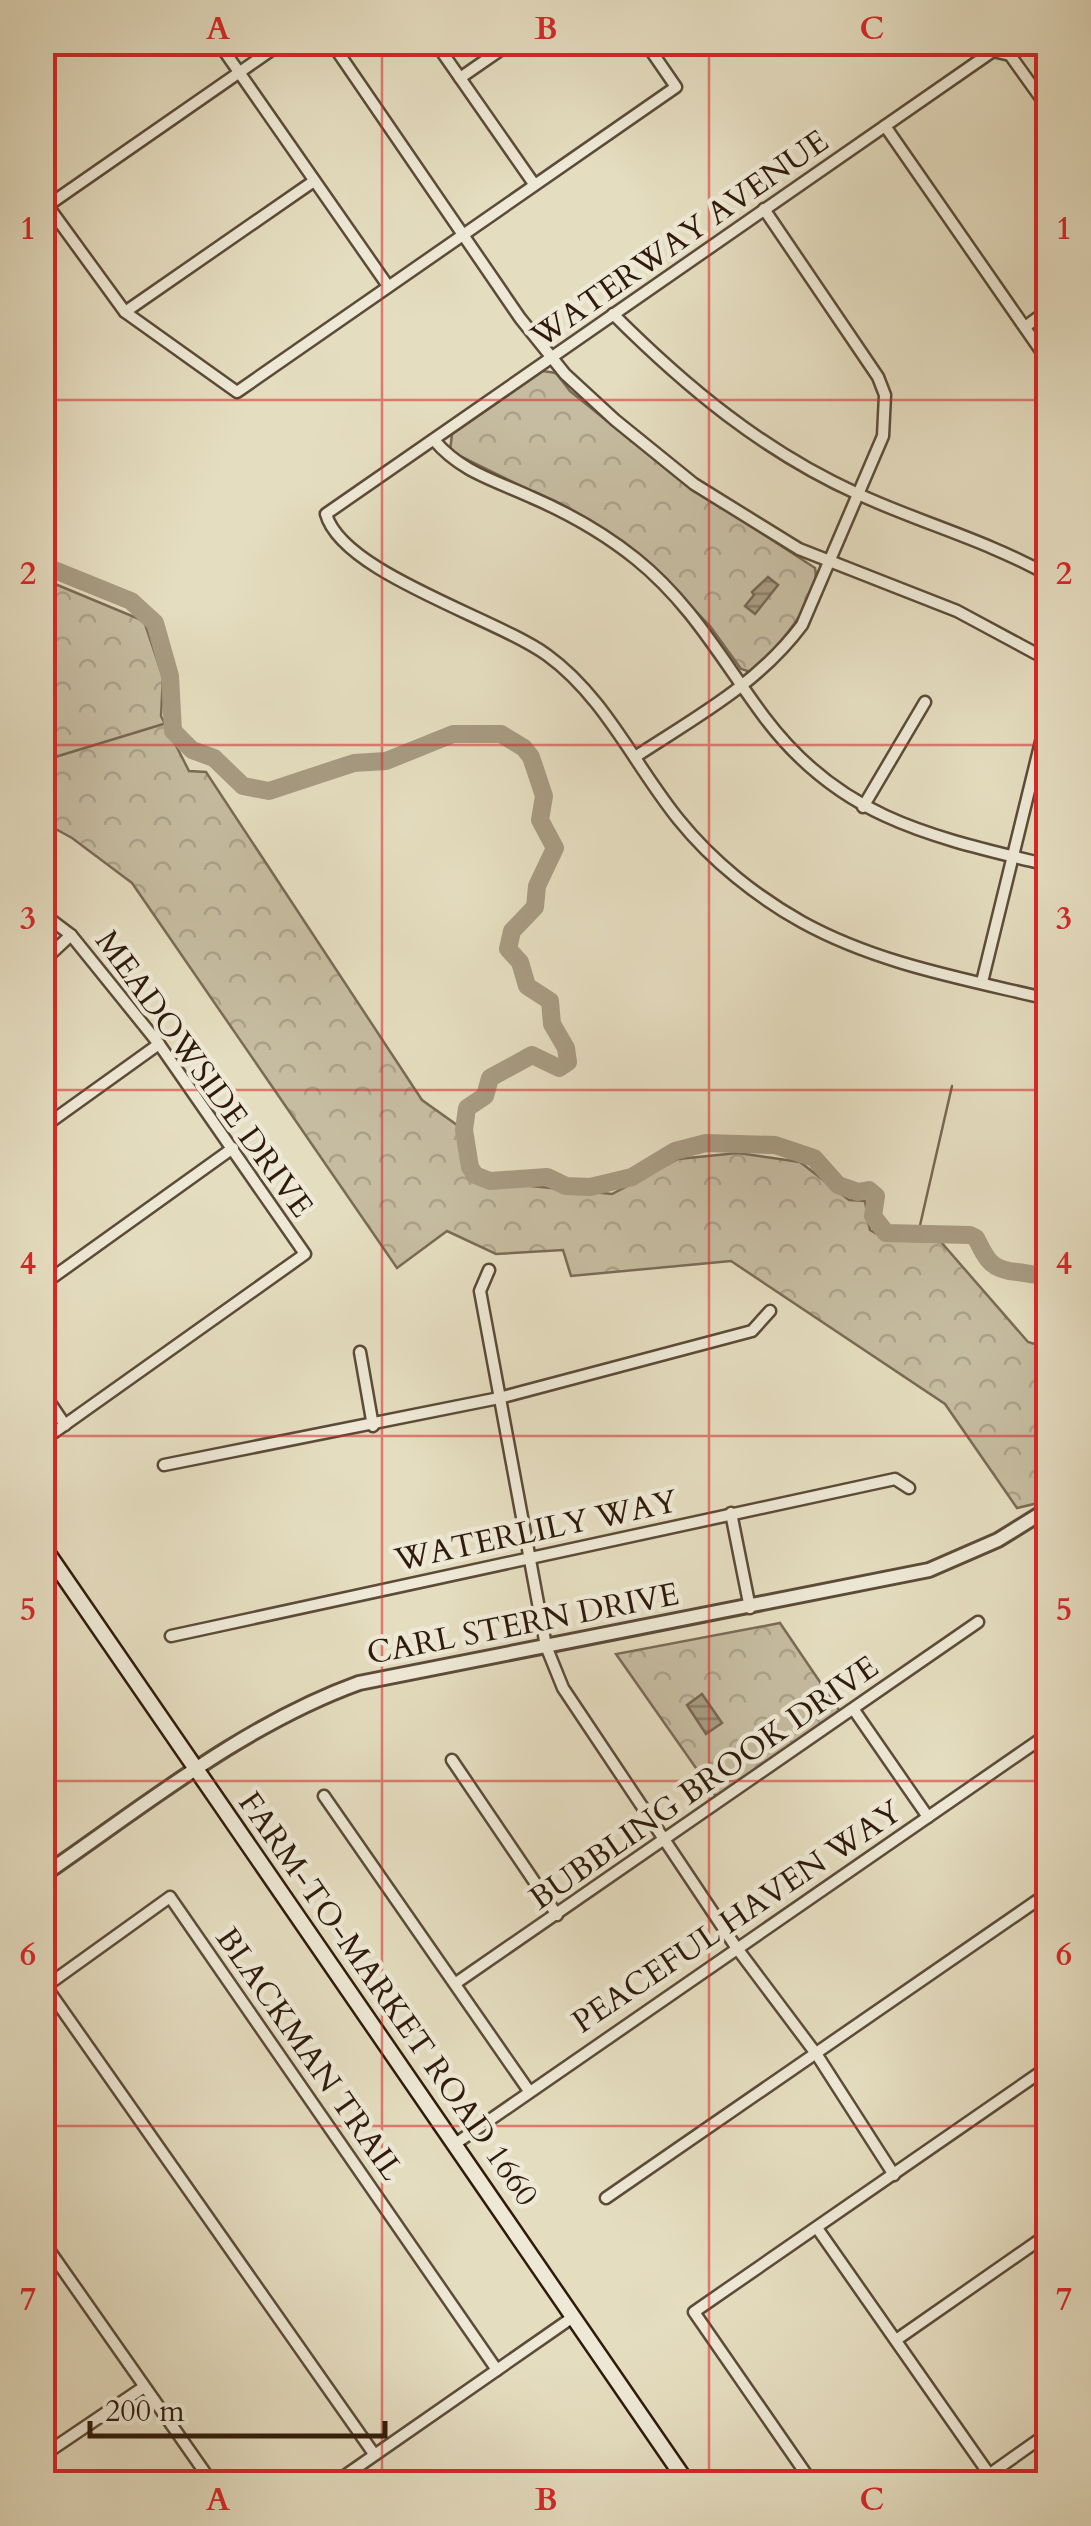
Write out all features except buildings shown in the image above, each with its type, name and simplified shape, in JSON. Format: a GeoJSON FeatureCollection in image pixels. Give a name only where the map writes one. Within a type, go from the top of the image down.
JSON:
{"type":"FeatureCollection","features":[{"type":"Feature","properties":{"kind":"main road","name":"FARM-TO-MARKET ROAD 1660"},"geometry":{"type":"LineString","coordinates":[[42,1545],[688,2484]]}},
{"type":"Feature","properties":{"kind":"street"},"geometry":{"type":"LineString","coordinates":[[42,52],[56,42]]}},
{"type":"Feature","properties":{"kind":"street"},"geometry":{"type":"LineString","coordinates":[[218,42],[388,286]]}},
{"type":"Feature","properties":{"kind":"street"},"geometry":{"type":"LineString","coordinates":[[283,42],[45,202],[125,312],[237,392],[676,86],[645,42]]}},
{"type":"Feature","properties":{"kind":"street"},"geometry":{"type":"LineString","coordinates":[[331,42],[551,357],[615,420],[694,484],[830,564],[957,611],[1048,660]]}},
{"type":"Feature","properties":{"kind":"street"},"geometry":{"type":"LineString","coordinates":[[435,42],[534,184]]}},
{"type":"Feature","properties":{"kind":"street"},"geometry":{"type":"LineString","coordinates":[[460,78],[512,42]]}},
{"type":"Feature","properties":{"kind":"street","name":"WATERWAY AVENUE"},"geometry":{"type":"LineString","coordinates":[[635,757],[578,682],[550,657],[500,626],[382,570],[331,525],[326,514],[993,51],[1002,50],[1016,61],[1048,108]]}},
{"type":"Feature","properties":{"kind":"street"},"geometry":{"type":"LineString","coordinates":[[885,126],[1048,361]]}},
{"type":"Feature","properties":{"kind":"street"},"geometry":{"type":"LineString","coordinates":[[125,312],[314,181]]}},
{"type":"Feature","properties":{"kind":"street"},"geometry":{"type":"LineString","coordinates":[[764,209],[878,377],[885,395],[884,436],[802,625],[765,669],[744,686],[635,757],[702,846],[766,898],[842,942],[895,962],[1048,998]]}},
{"type":"Feature","properties":{"kind":"street"},"geometry":{"type":"LineString","coordinates":[[1025,327],[1048,310]]}},
{"type":"Feature","properties":{"kind":"street"},"geometry":{"type":"LineString","coordinates":[[613,314],[685,384],[767,444],[858,494],[969,536],[1048,574]]}},
{"type":"Feature","properties":{"kind":"street"},"geometry":{"type":"LineString","coordinates":[[434,440],[468,471],[563,512],[635,558],[688,609],[791,749],[840,793],[936,838],[1048,866]]}},
{"type":"Feature","properties":{"kind":"street"},"geometry":{"type":"LineString","coordinates":[[863,807],[925,702]]}},
{"type":"Feature","properties":{"kind":"street"},"geometry":{"type":"LineString","coordinates":[[982,982],[1048,713]]}},
{"type":"Feature","properties":{"kind":"street","name":"MEADOWSIDE DRIVE"},"geometry":{"type":"LineString","coordinates":[[42,913],[71,934],[158,1044],[305,1254],[42,1442]]}},
{"type":"Feature","properties":{"kind":"street"},"geometry":{"type":"LineString","coordinates":[[42,962],[71,934]]}},
{"type":"Feature","properties":{"kind":"street"},"geometry":{"type":"LineString","coordinates":[[42,1128],[158,1044]]}},
{"type":"Feature","properties":{"kind":"street"},"geometry":{"type":"LineString","coordinates":[[42,1285],[233,1148]]}},
{"type":"Feature","properties":{"kind":"street"},"geometry":{"type":"LineString","coordinates":[[489,1270],[480,1291],[546,1646],[563,1688],[894,2175]]}},
{"type":"Feature","properties":{"kind":"street"},"geometry":{"type":"LineString","coordinates":[[164,1465],[499,1398],[752,1331],[770,1311]]}},
{"type":"Feature","properties":{"kind":"street"},"geometry":{"type":"LineString","coordinates":[[360,1352],[373,1426]]}},
{"type":"Feature","properties":{"kind":"street"},"geometry":{"type":"LineString","coordinates":[[42,1391],[65,1425]]}},
{"type":"Feature","properties":{"kind":"street","name":"WATERLILY WAY"},"geometry":{"type":"LineString","coordinates":[[171,1636],[895,1479],[909,1488]]}},
{"type":"Feature","properties":{"kind":"street","name":"CARL STERN DRIVE"},"geometry":{"type":"LineString","coordinates":[[42,1876],[265,1723],[359,1683],[928,1570],[998,1540],[1048,1509]]}},
{"type":"Feature","properties":{"kind":"street"},"geometry":{"type":"LineString","coordinates":[[732,1513],[750,1608]]}},
{"type":"Feature","properties":{"kind":"street","name":"BUBBLING BROOK DRIVE"},"geometry":{"type":"LineString","coordinates":[[456,1983],[978,1622]]}},
{"type":"Feature","properties":{"kind":"street"},"geometry":{"type":"LineString","coordinates":[[854,1710],[928,1816]]}},
{"type":"Feature","properties":{"kind":"street","name":"PEACEFUL HAVEN WAY"},"geometry":{"type":"LineString","coordinates":[[455,2144],[1048,1734]]}},
{"type":"Feature","properties":{"kind":"street"},"geometry":{"type":"LineString","coordinates":[[452,1760],[557,1915]]}},
{"type":"Feature","properties":{"kind":"street"},"geometry":{"type":"LineString","coordinates":[[324,1796],[529,2091]]}},
{"type":"Feature","properties":{"kind":"street"},"geometry":{"type":"LineString","coordinates":[[606,2198],[1048,1893]]}},
{"type":"Feature","properties":{"kind":"street","name":"BLACKMAN TRAIL"},"geometry":{"type":"LineString","coordinates":[[44,1986],[170,1897],[497,2370]]}},
{"type":"Feature","properties":{"kind":"street"},"geometry":{"type":"LineString","coordinates":[[44,1986],[374,2454]]}},
{"type":"Feature","properties":{"kind":"street"},"geometry":{"type":"LineString","coordinates":[[814,2484],[694,2312],[1048,2067]]}},
{"type":"Feature","properties":{"kind":"street"},"geometry":{"type":"LineString","coordinates":[[817,2228],[989,2474]]}},
{"type":"Feature","properties":{"kind":"street"},"geometry":{"type":"LineString","coordinates":[[896,2340],[1048,2234]]}},
{"type":"Feature","properties":{"kind":"street"},"geometry":{"type":"LineString","coordinates":[[42,2240],[213,2484]]}},
{"type":"Feature","properties":{"kind":"street"},"geometry":{"type":"LineString","coordinates":[[332,2484],[572,2317]]}},
{"type":"Feature","properties":{"kind":"street"},"geometry":{"type":"LineString","coordinates":[[42,2456],[144,2387]]}},
{"type":"Feature","properties":{"kind":"street"},"geometry":{"type":"LineString","coordinates":[[976,2484],[1048,2433]]}},
{"type":"Feature","properties":{"kind":"green space"},"geometry":{"type":"Polygon","coordinates":[[[543,371],[556,373],[570,391],[675,476],[815,568],[815,581],[804,609],[751,672],[741,669],[710,626],[646,560],[582,516],[450,451],[452,434],[543,371]]]}},
{"type":"Feature","properties":{"kind":"green space"},"geometry":{"type":"Polygon","coordinates":[[[43,579],[144,621],[163,677],[161,716],[189,771],[206,772],[422,1100],[457,1125],[471,1180],[612,1194],[678,1159],[738,1153],[800,1162],[849,1200],[865,1201],[870,1230],[888,1240],[941,1242],[1028,1342],[1048,1348],[1048,1492],[1034,1504],[1017,1508],[945,1404],[731,1261],[571,1276],[563,1250],[496,1254],[447,1231],[397,1268],[132,883],[72,838],[43,822],[43,579]]]}},
{"type":"Feature","properties":{"kind":"green space"},"geometry":{"type":"Polygon","coordinates":[[[780,1623],[841,1713],[717,1798],[616,1654],[780,1623]]]}},
{"type":"Feature","properties":{"kind":"shaded area"},"geometry":{"type":"Polygon","coordinates":[[[768,577],[778,585],[755,614],[745,606],[754,595],[752,592],[768,577]]]}},
{"type":"Feature","properties":{"kind":"shaded area"},"geometry":{"type":"Polygon","coordinates":[[[702,1694],[722,1723],[706,1734],[687,1705],[702,1694]]]}},
{"type":"Feature","properties":{"kind":"waterway"},"geometry":{"type":"LineString","coordinates":[[42,565],[131,601],[155,623],[170,676],[173,731],[192,750],[214,758],[243,786],[269,791],[354,763],[386,761],[453,734],[501,734],[531,757],[544,796],[540,820],[555,848],[537,886],[535,907],[512,931],[508,949],[520,962],[527,986],[550,1001],[552,1024],[566,1048],[568,1062],[559,1068],[532,1055],[490,1078],[485,1096],[467,1108],[464,1130],[475,1175],[490,1181],[547,1177],[566,1186],[590,1187],[632,1177],[675,1151],[706,1143],[775,1145],[814,1158],[838,1185],[858,1192],[869,1190],[876,1196],[873,1216],[886,1233],[970,1235],[1001,1269],[1033,1274],[1048,1270]]}},
{"type":"Feature","properties":{"kind":"waterway"},"geometry":{"type":"LineString","coordinates":[[42,761],[170,722]]}},
{"type":"Feature","properties":{"kind":"waterway"},"geometry":{"type":"LineString","coordinates":[[918,1234],[952,1086]]}}]}
